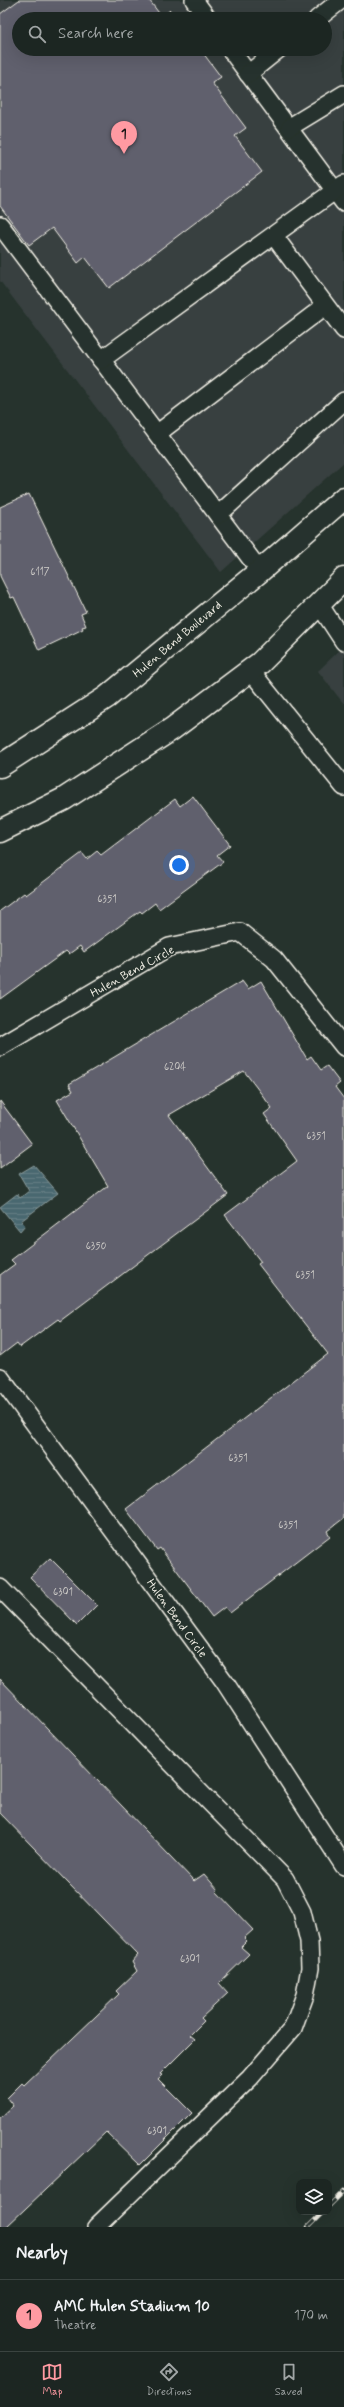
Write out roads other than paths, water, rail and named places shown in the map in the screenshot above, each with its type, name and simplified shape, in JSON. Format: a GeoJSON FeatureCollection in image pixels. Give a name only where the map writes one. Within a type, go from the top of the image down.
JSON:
{"type":"FeatureCollection","features":[{"type":"Feature","properties":{"kind":"street","name":"Hulen Bend Boulevard"},"geometry":{"type":"LineString","coordinates":[[0,766],[108,697],[260,571],[344,498]]}},
{"type":"Feature","properties":{"kind":"street"},"geometry":{"type":"LineString","coordinates":[[0,831],[64,799],[172,729],[260,663],[344,578]]}},
{"type":"Feature","properties":{"kind":"lane"},"geometry":{"type":"LineString","coordinates":[[326,12],[341,0]]}},
{"type":"Feature","properties":{"kind":"lane"},"geometry":{"type":"LineString","coordinates":[[101,360],[274,236],[341,192],[235,56]]}},
{"type":"Feature","properties":{"kind":"lane"},"geometry":{"type":"LineString","coordinates":[[248,74],[271,56]]}},
{"type":"Feature","properties":{"kind":"lane"},"geometry":{"type":"LineString","coordinates":[[290,127],[344,94]]}},
{"type":"Feature","properties":{"kind":"lane"},"geometry":{"type":"LineString","coordinates":[[0,225],[101,360],[158,433],[260,571]]}},
{"type":"Feature","properties":{"kind":"lane"},"geometry":{"type":"LineString","coordinates":[[274,236],[344,330]]}},
{"type":"Feature","properties":{"kind":"lane"},"geometry":{"type":"LineString","coordinates":[[158,433],[325,306]]}},
{"type":"Feature","properties":{"kind":"lane"},"geometry":{"type":"LineString","coordinates":[[218,515],[344,401]]}},
{"type":"Feature","properties":{"kind":"lane"},"geometry":{"type":"LineString","coordinates":[[319,604],[344,642]]}},
{"type":"Feature","properties":{"kind":"lane"},"geometry":{"type":"LineString","coordinates":[[250,670],[344,787]]}},
{"type":"Feature","properties":{"kind":"lane","name":"Hulen Bend Circle"},"geometry":{"type":"LineString","coordinates":[[0,1047],[169,947],[240,932],[274,959],[344,1048]]}},
{"type":"Feature","properties":{"kind":"lane","name":"Hulen Bend Circle"},"geometry":{"type":"LineString","coordinates":[[0,1377],[224,1681],[344,1866]]}},
{"type":"Feature","properties":{"kind":"lane"},"geometry":{"type":"LineString","coordinates":[[0,1588],[285,1880],[302,1912],[309,1941],[310,1968],[306,1995],[293,2028],[250,2078],[96,2227]]}},
{"type":"Feature","properties":{"kind":"water"},"geometry":{"type":"Polygon","coordinates":[[[34,1165],[58,1193],[21,1221],[25,1225],[20,1231],[0,1207],[17,1194],[20,1198],[29,1191],[19,1174],[34,1165]]]}},
{"type":"Feature","properties":{"kind":"railway"},"geometry":{"type":"LineString","coordinates":[[332,2203],[344,2191]]}},
{"type":"Feature","properties":{"kind":"railway"},"geometry":{"type":"LineString","coordinates":[[308,2227],[320,2215]]}},
{"type":"Feature","properties":{"kind":"place","name":"AMC Hulen Stadium 10"},"geometry":{"type":"Point","coordinates":[124,154]}}]}
